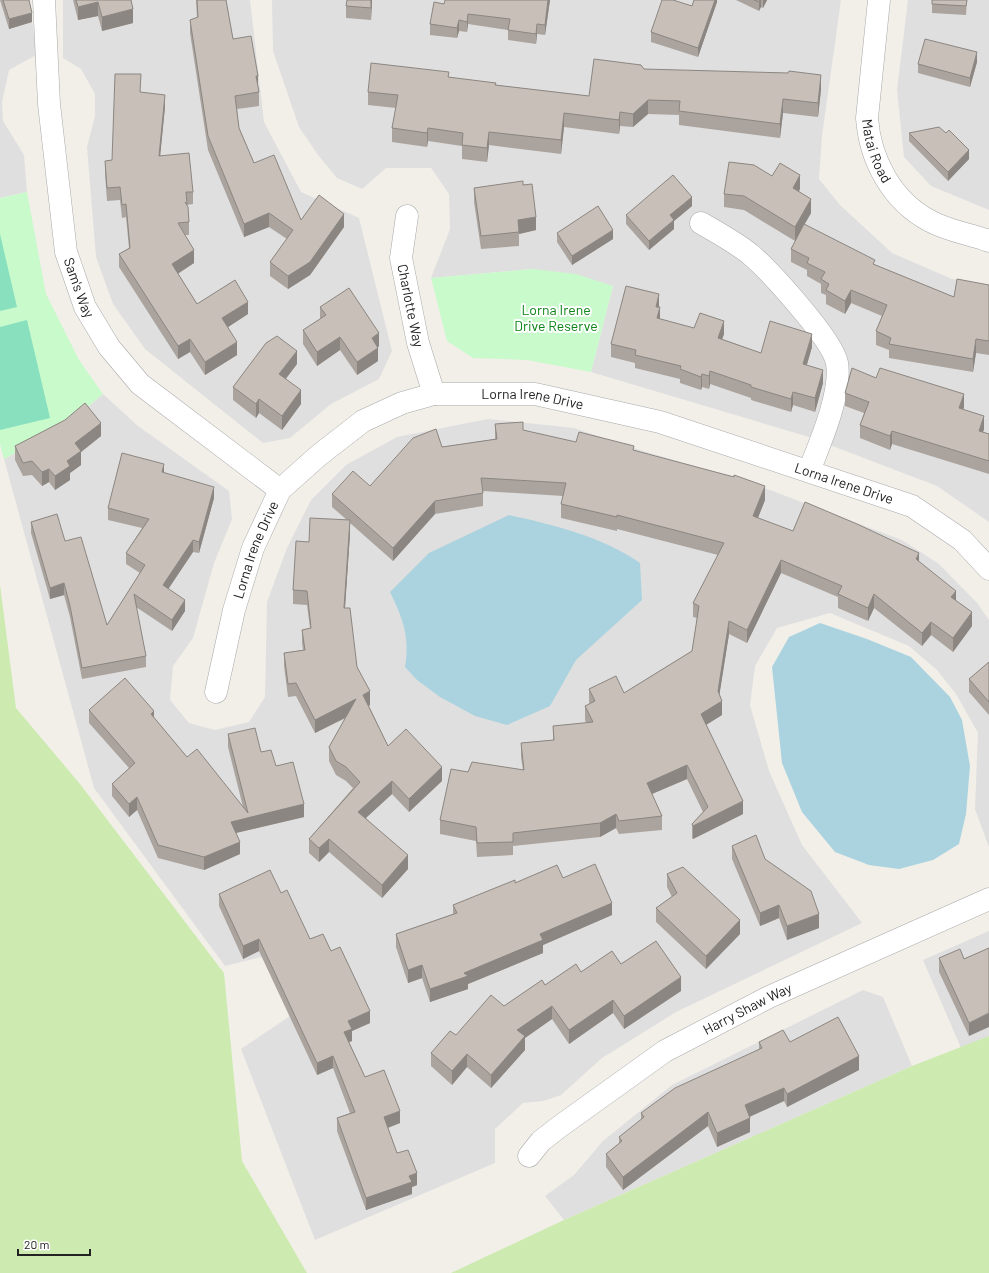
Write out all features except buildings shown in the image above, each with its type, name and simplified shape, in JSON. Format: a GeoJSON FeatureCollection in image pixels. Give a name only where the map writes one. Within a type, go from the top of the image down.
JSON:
{"type":"FeatureCollection","features":[{"type":"Feature","properties":{"kind":"street","name":"Sam's Way"},"geometry":{"type":"LineString","coordinates":[[44,0],[49,104],[66,252],[85,307],[109,347],[140,384],[280,490]]}},
{"type":"Feature","properties":{"kind":"street","name":"Matai Road"},"geometry":{"type":"LineString","coordinates":[[878,0],[867,118],[868,136],[873,153],[886,180],[902,201],[919,214],[943,226],[989,241]]}},
{"type":"Feature","properties":{"kind":"street","name":"Charlotte Way"},"geometry":{"type":"LineString","coordinates":[[407,216],[401,258],[418,343],[434,394]]}},
{"type":"Feature","properties":{"kind":"street"},"geometry":{"type":"LineString","coordinates":[[701,223],[743,250],[765,268],[815,326],[834,355],[838,372],[834,396],[828,420],[809,471]]}},
{"type":"Feature","properties":{"kind":"street","name":"Lorna Irene Drive"},"geometry":{"type":"LineString","coordinates":[[216,692],[234,610],[253,548],[280,490],[318,456],[363,421],[402,403],[434,394],[535,394],[660,422],[912,506],[962,540],[989,569]]}},
{"type":"Feature","properties":{"kind":"street","name":"Harry Shaw Way"},"geometry":{"type":"LineString","coordinates":[[530,1156],[541,1141],[665,1051],[769,997],[989,899]]}},
{"type":"Feature","properties":{"kind":"shaded area"},"geometry":{"type":"Polygon","coordinates":[[[0,0],[28,0],[38,54],[9,70],[2,102],[3,121],[24,155],[27,192],[0,198],[0,0]]]}},
{"type":"Feature","properties":{"kind":"shaded area"},"geometry":{"type":"Polygon","coordinates":[[[63,0],[250,0],[264,122],[301,192],[359,218],[392,351],[379,379],[331,404],[290,438],[263,443],[145,349],[113,304],[96,257],[87,147],[95,116],[95,94],[81,69],[63,58],[63,0]]]}},
{"type":"Feature","properties":{"kind":"shaded area"},"geometry":{"type":"Polygon","coordinates":[[[272,0],[841,0],[822,136],[819,179],[840,205],[892,253],[952,279],[989,285],[989,522],[937,486],[809,437],[591,372],[613,286],[533,269],[431,278],[450,229],[449,194],[431,168],[386,168],[362,189],[337,178],[318,155],[299,127],[273,51],[272,0]]]}},
{"type":"Feature","properties":{"kind":"shaded area"},"geometry":{"type":"Polygon","coordinates":[[[908,0],[989,0],[989,210],[931,186],[904,157],[897,90],[908,0]]]}},
{"type":"Feature","properties":{"kind":"shaded area"},"geometry":{"type":"Polygon","coordinates":[[[103,394],[138,426],[229,491],[232,519],[214,563],[193,638],[173,666],[170,700],[189,723],[215,730],[249,722],[265,697],[267,602],[287,548],[311,500],[346,465],[397,437],[488,419],[574,428],[643,451],[746,481],[902,540],[939,564],[977,603],[989,620],[989,847],[975,809],[978,733],[956,694],[937,670],[909,646],[830,613],[777,628],[755,666],[750,705],[769,771],[802,845],[862,923],[676,1012],[602,1058],[561,1095],[543,1101],[523,1103],[495,1129],[495,1163],[315,1240],[241,1049],[293,1014],[265,956],[225,966],[94,788],[4,459],[64,427],[103,394]]]}},
{"type":"Feature","properties":{"kind":"shaded area"},"geometry":{"type":"Polygon","coordinates":[[[989,931],[989,1036],[961,1048],[923,960],[989,931]]]}},
{"type":"Feature","properties":{"kind":"shaded area"},"geometry":{"type":"Polygon","coordinates":[[[863,990],[883,997],[912,1066],[564,1220],[545,1196],[574,1175],[603,1141],[672,1085],[863,990]]]}},
{"type":"Feature","properties":{"kind":"green space"},"geometry":{"type":"Polygon","coordinates":[[[27,192],[46,294],[79,360],[103,394],[64,427],[4,459],[0,444],[0,198],[27,192]]]}},
{"type":"Feature","properties":{"kind":"green space"},"geometry":{"type":"Polygon","coordinates":[[[0,234],[17,307],[0,311],[0,234]]]}},
{"type":"Feature","properties":{"kind":"green space","name":"Lorna Irene Drive Reserve"},"geometry":{"type":"Polygon","coordinates":[[[533,269],[576,274],[613,286],[591,372],[527,360],[473,358],[447,341],[431,278],[533,269]]]}},
{"type":"Feature","properties":{"kind":"green space"},"geometry":{"type":"Polygon","coordinates":[[[27,320],[50,418],[0,430],[0,327],[27,320]]]}},
{"type":"Feature","properties":{"kind":"green space"},"geometry":{"type":"Polygon","coordinates":[[[0,585],[16,708],[80,784],[224,973],[242,1161],[307,1273],[0,1273],[0,585]]]}},
{"type":"Feature","properties":{"kind":"green space"},"geometry":{"type":"Polygon","coordinates":[[[989,1036],[989,1273],[451,1273],[564,1220],[912,1066],[989,1036]]]}},
{"type":"Feature","properties":{"kind":"water"},"geometry":{"type":"Polygon","coordinates":[[[509,515],[560,527],[577,533],[609,546],[640,563],[642,600],[576,660],[550,706],[507,725],[475,716],[440,697],[417,680],[405,667],[407,646],[406,637],[402,619],[390,592],[429,553],[509,515]]]}},
{"type":"Feature","properties":{"kind":"water"},"geometry":{"type":"Polygon","coordinates":[[[820,623],[867,639],[911,657],[950,697],[962,720],[970,766],[966,814],[959,844],[933,860],[899,869],[869,865],[835,852],[802,812],[782,763],[772,667],[789,637],[820,623]]]}}]}
